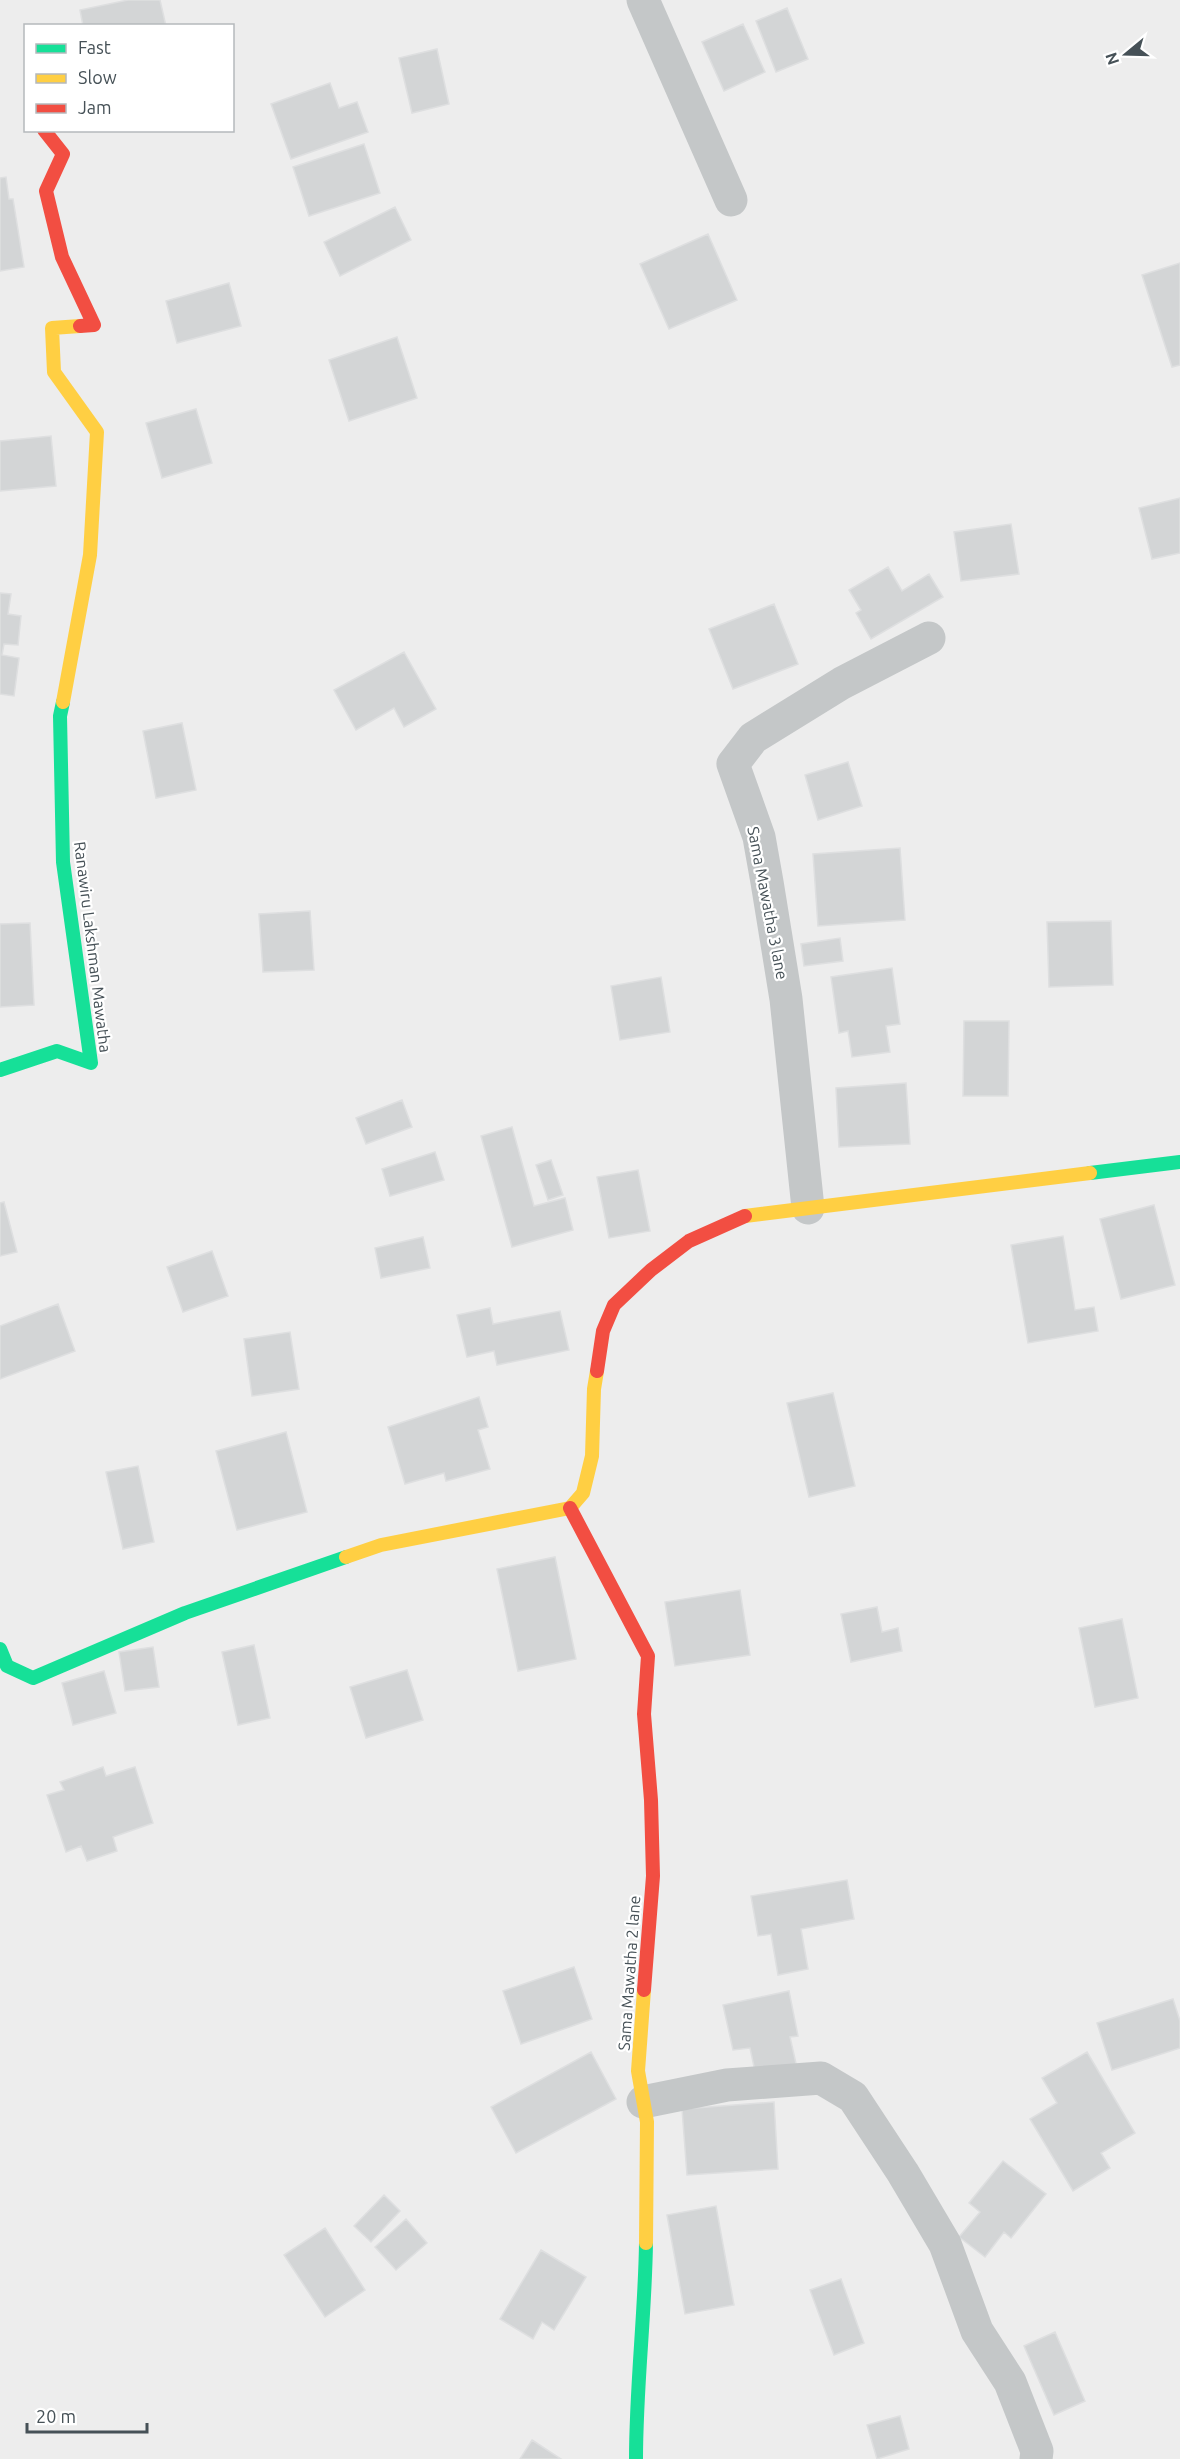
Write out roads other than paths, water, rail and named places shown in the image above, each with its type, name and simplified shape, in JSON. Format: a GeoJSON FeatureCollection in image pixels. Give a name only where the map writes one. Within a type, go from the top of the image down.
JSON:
{"type":"FeatureCollection","features":[{"type":"Feature","properties":{"kind":"street"},"geometry":{"type":"LineString","coordinates":[[643,0],[731,200]]}},
{"type":"Feature","properties":{"kind":"street","name":"Ranawiru Lakshman Mawatha"},"geometry":{"type":"LineString","coordinates":[[0,1070],[57,1051],[90,1063],[63,861],[60,716],[90,555],[97,432],[54,372],[52,328],[94,325],[63,257],[45,191],[63,154],[46,132]]}},
{"type":"Feature","properties":{"kind":"street","name":"Sama Mawatha 3 lane"},"geometry":{"type":"LineString","coordinates":[[808,1208],[786,999],[767,882],[759,837],[733,764],[753,738],[842,683],[929,638]]}},
{"type":"Feature","properties":{"kind":"street"},"geometry":{"type":"LineString","coordinates":[[0,1649],[7,1666],[33,1678],[185,1613],[381,1545],[570,1508],[584,1493],[592,1456],[594,1389],[603,1331],[614,1305],[651,1270],[689,1241],[747,1215],[1180,1162]]}},
{"type":"Feature","properties":{"kind":"street","name":"Sama Mawatha 2 lane"},"geometry":{"type":"LineString","coordinates":[[570,1508],[648,1656],[644,1714],[651,1800],[653,1876],[638,2071],[647,2122],[645,2290],[636,2410],[636,2459]]}},
{"type":"Feature","properties":{"kind":"street"},"geometry":{"type":"LineString","coordinates":[[643,2102],[727,2085],[822,2078],[853,2097],[903,2173],[945,2244],[977,2331],[1010,2382],[1037,2451],[1036,2459]]}}]}
